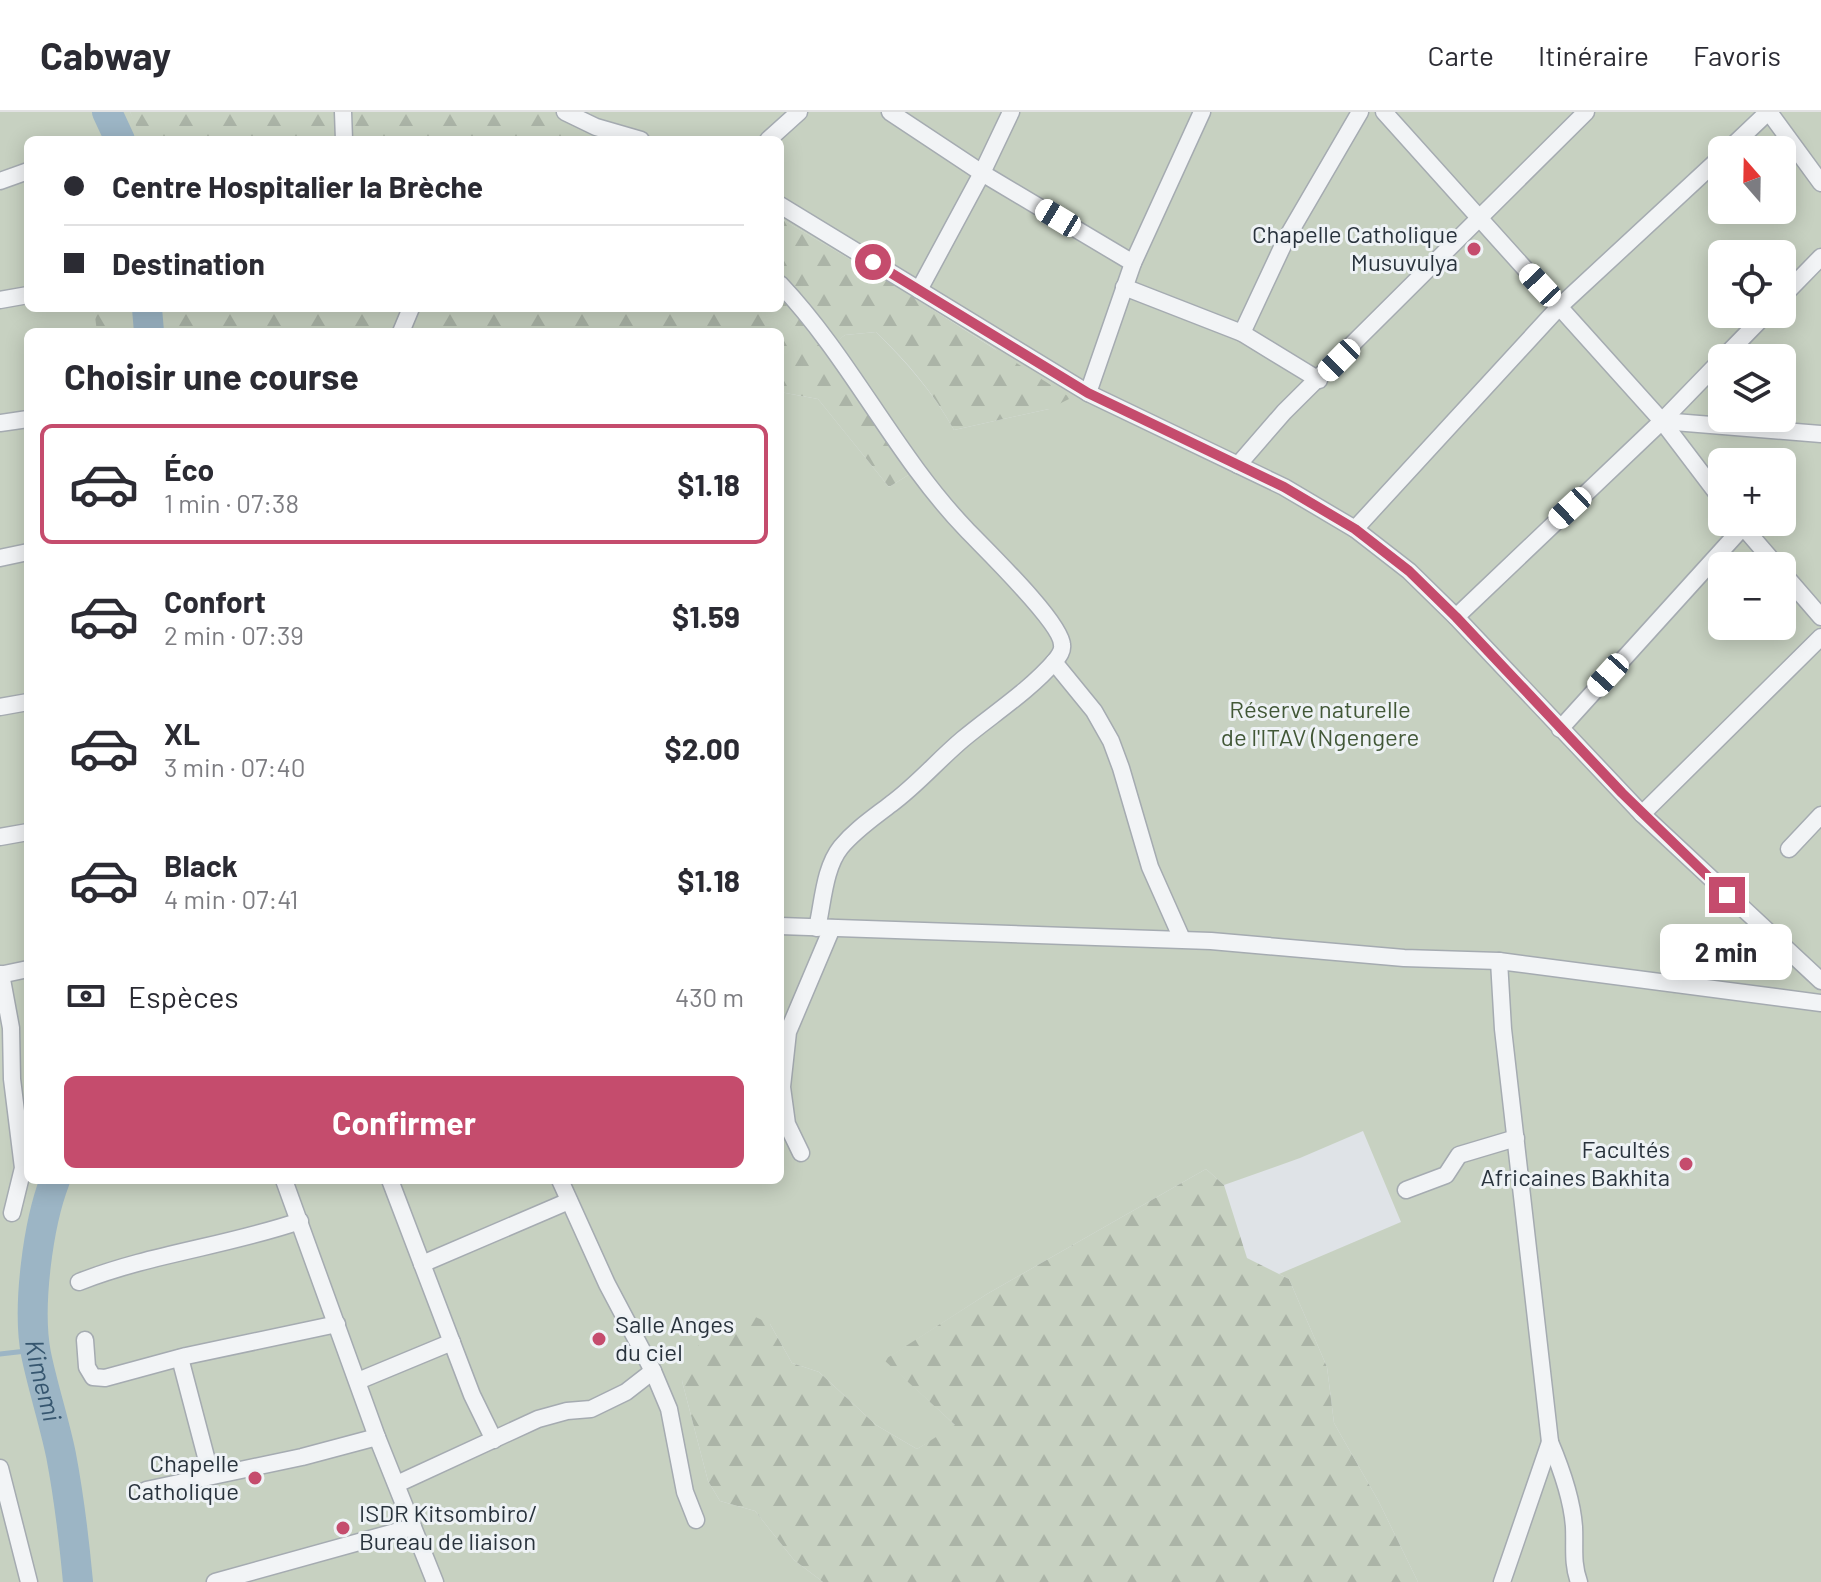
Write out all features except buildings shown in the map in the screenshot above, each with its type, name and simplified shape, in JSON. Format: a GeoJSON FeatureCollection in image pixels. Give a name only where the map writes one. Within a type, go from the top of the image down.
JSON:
{"type":"FeatureCollection","features":[{"type":"Feature","properties":{"kind":"street"},"geometry":{"type":"LineString","coordinates":[[343,112],[344,136]]}},
{"type":"Feature","properties":{"kind":"street"},"geometry":{"type":"LineString","coordinates":[[772,136],[799,112]]}},
{"type":"Feature","properties":{"kind":"street"},"geometry":{"type":"LineString","coordinates":[[890,112],[982,173],[1133,263]]}},
{"type":"Feature","properties":{"kind":"street"},"geometry":{"type":"LineString","coordinates":[[919,290],[1011,112]]}},
{"type":"Feature","properties":{"kind":"street"},"geometry":{"type":"LineString","coordinates":[[1088,393],[1133,263],[1202,112]]}},
{"type":"Feature","properties":{"kind":"street"},"geometry":{"type":"LineString","coordinates":[[1242,333],[1286,239],[1360,112]]}},
{"type":"Feature","properties":{"kind":"street"},"geometry":{"type":"LineString","coordinates":[[1384,112],[1662,421],[1708,482]]}},
{"type":"Feature","properties":{"kind":"street"},"geometry":{"type":"LineString","coordinates":[[1238,465],[1284,412],[1586,112]]}},
{"type":"Feature","properties":{"kind":"street"},"geometry":{"type":"LineString","coordinates":[[1743,136],[1768,112],[1821,183]]}},
{"type":"Feature","properties":{"kind":"street"},"geometry":{"type":"LineString","coordinates":[[573,114],[618,136]]}},
{"type":"Feature","properties":{"kind":"street"},"geometry":{"type":"LineString","coordinates":[[1355,529],[1560,306],[1708,169]]}},
{"type":"Feature","properties":{"kind":"street"},"geometry":{"type":"LineString","coordinates":[[0,181],[24,172]]}},
{"type":"Feature","properties":{"kind":"street"},"geometry":{"type":"LineString","coordinates":[[784,207],[1088,393],[1284,487],[1355,529],[1409,571],[1642,814],[1818,975]]}},
{"type":"Feature","properties":{"kind":"street"},"geometry":{"type":"LineString","coordinates":[[1796,283],[1821,257]]}},
{"type":"Feature","properties":{"kind":"street"},"geometry":{"type":"LineString","coordinates":[[1124,287],[1242,333],[1319,380]]}},
{"type":"Feature","properties":{"kind":"street"},"geometry":{"type":"LineString","coordinates":[[784,288],[808,314],[939,500],[1028,595],[1058,632],[1063,643],[1054,662],[892,804],[865,823],[839,849],[830,865],[825,928],[788,1032],[784,1069]]}},
{"type":"Feature","properties":{"kind":"street"},"geometry":{"type":"LineString","coordinates":[[0,300],[24,296]]}},
{"type":"Feature","properties":{"kind":"street"},"geometry":{"type":"LineString","coordinates":[[1737,344],[1752,328]]}},
{"type":"Feature","properties":{"kind":"street"},"geometry":{"type":"LineString","coordinates":[[1456,617],[1708,373]]}},
{"type":"Feature","properties":{"kind":"street"},"geometry":{"type":"LineString","coordinates":[[0,423],[24,420]]}},
{"type":"Feature","properties":{"kind":"street"},"geometry":{"type":"LineString","coordinates":[[1662,421],[1821,434]]}},
{"type":"Feature","properties":{"kind":"street"},"geometry":{"type":"LineString","coordinates":[[1560,729],[1731,536]]}},
{"type":"Feature","properties":{"kind":"street"},"geometry":{"type":"LineString","coordinates":[[1751,536],[1765,552]]}},
{"type":"Feature","properties":{"kind":"street"},"geometry":{"type":"LineString","coordinates":[[0,558],[24,553]]}},
{"type":"Feature","properties":{"kind":"street"},"geometry":{"type":"LineString","coordinates":[[1796,588],[1821,617]]}},
{"type":"Feature","properties":{"kind":"street"},"geometry":{"type":"LineString","coordinates":[[1642,814],[1821,637]]}},
{"type":"Feature","properties":{"kind":"street"},"geometry":{"type":"LineString","coordinates":[[1054,662],[1094,711],[1111,741],[1150,867],[1182,939]]}},
{"type":"Feature","properties":{"kind":"street"},"geometry":{"type":"LineString","coordinates":[[0,707],[24,703]]}},
{"type":"Feature","properties":{"kind":"street"},"geometry":{"type":"LineString","coordinates":[[1789,849],[1821,815]]}},
{"type":"Feature","properties":{"kind":"street"},"geometry":{"type":"LineString","coordinates":[[0,837],[24,833]]}},
{"type":"Feature","properties":{"kind":"street"},"geometry":{"type":"LineString","coordinates":[[784,926],[1182,939],[1404,958],[1499,961],[1821,1003]]}},
{"type":"Feature","properties":{"kind":"street"},"geometry":{"type":"LineString","coordinates":[[1499,961],[1503,1029],[1550,1442],[1561,1466],[1574,1525],[1573,1567],[1579,1582]]}},
{"type":"Feature","properties":{"kind":"street"},"geometry":{"type":"LineString","coordinates":[[12,1213],[23,1168],[12,1079],[11,1028],[0,974],[24,970]]}},
{"type":"Feature","properties":{"kind":"street"},"geometry":{"type":"LineString","coordinates":[[784,1102],[787,1124],[801,1153]]}},
{"type":"Feature","properties":{"kind":"street"},"geometry":{"type":"LineString","coordinates":[[1406,1190],[1446,1175],[1459,1155],[1516,1138]]}},
{"type":"Feature","properties":{"kind":"street"},"geometry":{"type":"LineString","coordinates":[[286,1184],[377,1437],[435,1582]]}},
{"type":"Feature","properties":{"kind":"street"},"geometry":{"type":"LineString","coordinates":[[392,1184],[483,1420],[494,1440]]}},
{"type":"Feature","properties":{"kind":"street"},"geometry":{"type":"LineString","coordinates":[[562,1184],[669,1409],[685,1492],[696,1520]]}},
{"type":"Feature","properties":{"kind":"street"},"geometry":{"type":"LineString","coordinates":[[422,1264],[569,1201]]}},
{"type":"Feature","properties":{"kind":"street"},"geometry":{"type":"LineString","coordinates":[[79,1282],[117,1267],[248,1237],[300,1221]]}},
{"type":"Feature","properties":{"kind":"street"},"geometry":{"type":"LineString","coordinates":[[85,1340],[87,1367],[93,1377],[121,1375],[180,1358],[337,1324]]}},
{"type":"Feature","properties":{"kind":"street"},"geometry":{"type":"LineString","coordinates":[[358,1381],[452,1342]]}},
{"type":"Feature","properties":{"kind":"street"},"geometry":{"type":"LineString","coordinates":[[180,1358],[211,1476]]}},
{"type":"Feature","properties":{"kind":"street"},"geometry":{"type":"LineString","coordinates":[[397,1484],[538,1419],[567,1411],[591,1409],[626,1392],[653,1371]]}},
{"type":"Feature","properties":{"kind":"street"},"geometry":{"type":"LineString","coordinates":[[146,1490],[377,1437]]}},
{"type":"Feature","properties":{"kind":"street"},"geometry":{"type":"LineString","coordinates":[[1502,1582],[1527,1517],[1550,1442]]}},
{"type":"Feature","properties":{"kind":"street"},"geometry":{"type":"LineString","coordinates":[[0,1468],[6,1514],[29,1582]]}},
{"type":"Feature","properties":{"kind":"street"},"geometry":{"type":"LineString","coordinates":[[215,1582],[413,1527]]}},
{"type":"Feature","properties":{"kind":"green space","name":"Réserve naturelle de l'ITAV (Ngengere"},"geometry":{"type":"Polygon","coordinates":[[[0,112],[130,112],[142,136],[24,136],[24,312],[95,312],[97,328],[24,328],[24,1184],[784,1184],[784,393],[818,399],[889,487],[910,474],[827,348],[845,335],[876,332],[919,378],[954,430],[1049,409],[995,349],[784,220],[784,136],[610,136],[589,112],[1821,112],[1821,1582],[1418,1582],[1379,1502],[1334,1423],[1327,1367],[1289,1279],[1279,1274],[1401,1222],[1363,1131],[1224,1185],[1206,1169],[987,1294],[885,1360],[956,1426],[917,1449],[876,1425],[819,1372],[792,1363],[770,1324],[682,1381],[708,1481],[720,1501],[755,1511],[794,1560],[823,1582],[0,1582],[0,112]]]}},
{"type":"Feature","properties":{"kind":"green space"},"geometry":{"type":"Polygon","coordinates":[[[130,112],[589,112],[610,136],[140,136],[130,112]]]}},
{"type":"Feature","properties":{"kind":"green space"},"geometry":{"type":"Polygon","coordinates":[[[784,220],[899,288],[1071,398],[1049,409],[954,430],[919,378],[876,332],[845,335],[827,349],[910,474],[889,487],[818,399],[784,393],[784,328],[96,328],[94,312],[784,312],[784,220]]]}},
{"type":"Feature","properties":{"kind":"green space"},"geometry":{"type":"Polygon","coordinates":[[[1206,1169],[1224,1185],[1247,1258],[1289,1279],[1327,1367],[1334,1423],[1379,1502],[1418,1582],[823,1582],[794,1560],[755,1511],[720,1501],[708,1481],[682,1381],[698,1346],[743,1311],[770,1324],[792,1363],[819,1372],[876,1425],[917,1449],[955,1425],[884,1360],[987,1294],[1206,1169]]]}},
{"type":"Feature","properties":{"kind":"waterway","name":"Kimemi"},"geometry":{"type":"LineString","coordinates":[[107,112],[118,136]]}},
{"type":"Feature","properties":{"kind":"waterway","name":"Kimemi"},"geometry":{"type":"LineString","coordinates":[[147,312],[149,328]]}},
{"type":"Feature","properties":{"kind":"waterway","name":"Kimemi"},"geometry":{"type":"LineString","coordinates":[[54,1184],[39,1242],[34,1290],[34,1335],[64,1471],[78,1582]]}},
{"type":"Feature","properties":{"kind":"waterway"},"geometry":{"type":"LineString","coordinates":[[0,1354],[35,1350]]}},
{"type":"Feature","properties":{"kind":"place","name":"Chapelle Catholique Musuvulya"},"geometry":{"type":"Point","coordinates":[1474,249]}},
{"type":"Feature","properties":{"kind":"place","name":"Facultés Africaines Bakhita"},"geometry":{"type":"Point","coordinates":[1686,1164]}},
{"type":"Feature","properties":{"kind":"place","name":"Salle Anges du ciel"},"geometry":{"type":"Point","coordinates":[599,1339]}},
{"type":"Feature","properties":{"kind":"place","name":"Chapelle Catholique"},"geometry":{"type":"Point","coordinates":[255,1478]}},
{"type":"Feature","properties":{"kind":"place","name":"ISDR Kitsombiro/ Bureau de liaison"},"geometry":{"type":"Point","coordinates":[343,1528]}},
{"type":"Feature","properties":{"kind":"route"},"geometry":{"type":"LineString","coordinates":[[873,262],[1088,393],[1284,487],[1355,529],[1409,571],[1456,617],[1642,814],[1727,895]]}}]}
